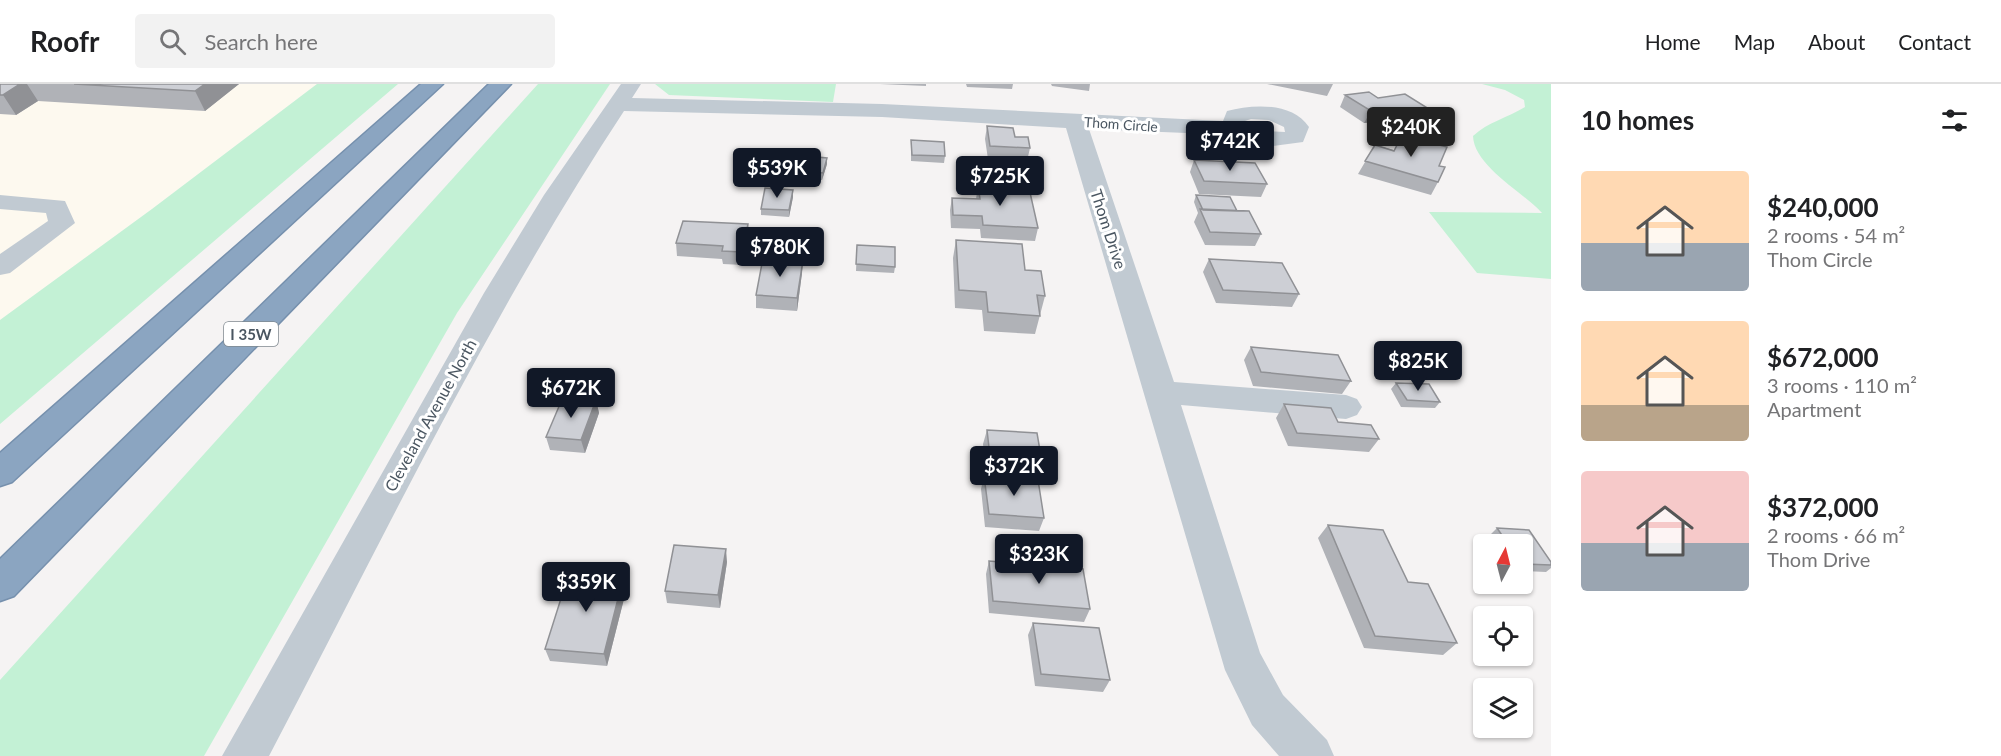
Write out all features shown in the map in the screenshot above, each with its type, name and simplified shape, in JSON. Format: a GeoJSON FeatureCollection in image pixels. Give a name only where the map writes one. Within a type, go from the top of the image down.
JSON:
{"type":"FeatureCollection","features":[{"type":"Feature","properties":{"kind":"highway"},"geometry":{"type":"LineString","coordinates":[[0,473],[433,84]]}},
{"type":"Feature","properties":{"kind":"highway","name":"I 35W"},"geometry":{"type":"LineString","coordinates":[[0,584],[501,84]]}},
{"type":"Feature","properties":{"kind":"street"},"geometry":{"type":"LineString","coordinates":[[623,94],[1075,121]]}},
{"type":"Feature","properties":{"kind":"street","name":"Cleveland Avenue North"},"geometry":{"type":"LineString","coordinates":[[245,756],[493,303],[556,195],[623,94]]}},
{"type":"Feature","properties":{"kind":"street","name":"Thom Circle"},"geometry":{"type":"LineString","coordinates":[[1075,121],[1109,125],[1239,128]]}},
{"type":"Feature","properties":{"kind":"street","name":"Thom Drive"},"geometry":{"type":"LineString","coordinates":[[1075,121],[1161,392],[1239,653],[1253,689],[1276,724],[1311,756]]}},
{"type":"Feature","properties":{"kind":"street"},"geometry":{"type":"LineString","coordinates":[[0,202],[56,206],[62,223],[0,267]]}},
{"type":"Feature","properties":{"kind":"street"},"geometry":{"type":"LineString","coordinates":[[1161,392],[1346,407]]}},
{"type":"Feature","properties":{"kind":"shaded area"},"geometry":{"type":"Polygon","coordinates":[[[0,84],[317,84],[0,320],[0,84]]]}},
{"type":"Feature","properties":{"kind":"green space"},"geometry":{"type":"Polygon","coordinates":[[[317,84],[398,84],[0,424],[0,320],[317,84]]]}},
{"type":"Feature","properties":{"kind":"green space"},"geometry":{"type":"Polygon","coordinates":[[[538,84],[610,84],[457,313],[204,756],[0,756],[0,680],[538,84]]]}},
{"type":"Feature","properties":{"kind":"green space"},"geometry":{"type":"Polygon","coordinates":[[[655,84],[836,84],[833,102],[669,95],[655,84]]]}},
{"type":"Feature","properties":{"kind":"green space"},"geometry":{"type":"Polygon","coordinates":[[[1482,84],[1551,84],[1551,279],[1477,273],[1429,212],[1542,213],[1490,168],[1475,147],[1473,136],[1479,131],[1525,107],[1524,100],[1505,90],[1482,84]]]}},
{"type":"Feature","properties":{"kind":"building"},"geometry":{"type":"Polygon","coordinates":[[[0,84],[20,84],[0,95],[0,84]]]}},
{"type":"Feature","properties":{"kind":"building"},"geometry":{"type":"Polygon","coordinates":[[[74,84],[205,84],[195,91],[74,84]]]}},
{"type":"Feature","properties":{"kind":"building"},"geometry":{"type":"Polygon","coordinates":[[[1369,92],[1378,98],[1405,94],[1453,124],[1419,128],[1389,109],[1371,111],[1345,95],[1369,92]]]}},
{"type":"Feature","properties":{"kind":"building"},"geometry":{"type":"Polygon","coordinates":[[[987,126],[1013,128],[1015,137],[1028,137],[1030,148],[990,146],[987,126]]]}},
{"type":"Feature","properties":{"kind":"building"},"geometry":{"type":"Polygon","coordinates":[[[1402,135],[1447,147],[1439,166],[1445,167],[1438,182],[1365,161],[1375,145],[1394,151],[1402,135]]]}},
{"type":"Feature","properties":{"kind":"building"},"geometry":{"type":"Polygon","coordinates":[[[911,140],[944,142],[945,156],[912,155],[911,140]]]}},
{"type":"Feature","properties":{"kind":"building"},"geometry":{"type":"Polygon","coordinates":[[[796,155],[827,158],[823,173],[791,170],[796,155]]]}},
{"type":"Feature","properties":{"kind":"building"},"geometry":{"type":"Polygon","coordinates":[[[1194,160],[1255,163],[1267,184],[1204,181],[1194,160]]]}},
{"type":"Feature","properties":{"kind":"building"},"geometry":{"type":"Polygon","coordinates":[[[978,185],[1029,188],[1038,228],[983,225],[982,216],[953,215],[952,198],[980,199],[978,185]]]}},
{"type":"Feature","properties":{"kind":"building"},"geometry":{"type":"Polygon","coordinates":[[[765,188],[793,190],[789,210],[761,209],[765,188]]]}},
{"type":"Feature","properties":{"kind":"building"},"geometry":{"type":"Polygon","coordinates":[[[1196,195],[1230,197],[1237,211],[1203,210],[1196,195]]]}},
{"type":"Feature","properties":{"kind":"building"},"geometry":{"type":"Polygon","coordinates":[[[1200,209],[1249,211],[1261,234],[1210,232],[1200,209]]]}},
{"type":"Feature","properties":{"kind":"building"},"geometry":{"type":"Polygon","coordinates":[[[683,221],[748,224],[742,252],[722,251],[723,246],[676,243],[683,221]]]}},
{"type":"Feature","properties":{"kind":"building"},"geometry":{"type":"Polygon","coordinates":[[[956,240],[1022,244],[1025,270],[1041,271],[1045,296],[1037,295],[1040,316],[988,312],[986,292],[959,290],[956,240]]]}},
{"type":"Feature","properties":{"kind":"building"},"geometry":{"type":"Polygon","coordinates":[[[857,245],[895,247],[895,267],[856,264],[857,245]]]}},
{"type":"Feature","properties":{"kind":"building"},"geometry":{"type":"Polygon","coordinates":[[[763,258],[803,260],[797,298],[756,295],[763,258]]]}},
{"type":"Feature","properties":{"kind":"building"},"geometry":{"type":"Polygon","coordinates":[[[1209,259],[1282,263],[1299,294],[1223,290],[1209,259]]]}},
{"type":"Feature","properties":{"kind":"building"},"geometry":{"type":"Polygon","coordinates":[[[1251,347],[1338,355],[1351,381],[1261,372],[1251,347]]]}},
{"type":"Feature","properties":{"kind":"building"},"geometry":{"type":"Polygon","coordinates":[[[1396,383],[1429,384],[1440,402],[1407,400],[1396,383]]]}},
{"type":"Feature","properties":{"kind":"building"},"geometry":{"type":"Polygon","coordinates":[[[563,397],[596,400],[581,440],[546,437],[563,397]]]}},
{"type":"Feature","properties":{"kind":"building"},"geometry":{"type":"Polygon","coordinates":[[[1284,404],[1331,408],[1338,422],[1371,425],[1379,439],[1297,433],[1284,404]]]}},
{"type":"Feature","properties":{"kind":"building"},"geometry":{"type":"Polygon","coordinates":[[[987,430],[1037,433],[1043,468],[991,465],[987,430]]]}},
{"type":"Feature","properties":{"kind":"building"},"geometry":{"type":"Polygon","coordinates":[[[984,476],[1038,480],[1044,518],[989,514],[984,476]]]}},
{"type":"Feature","properties":{"kind":"building"},"geometry":{"type":"Polygon","coordinates":[[[1328,525],[1383,530],[1408,582],[1428,584],[1457,643],[1375,636],[1328,525]]]}},
{"type":"Feature","properties":{"kind":"building"},"geometry":{"type":"Polygon","coordinates":[[[1497,528],[1529,530],[1532,534],[1501,534],[1497,528]]]}},
{"type":"Feature","properties":{"kind":"building"},"geometry":{"type":"Polygon","coordinates":[[[1533,536],[1551,562],[1551,565],[1533,564],[1533,536]]]}},
{"type":"Feature","properties":{"kind":"building"},"geometry":{"type":"Polygon","coordinates":[[[674,545],[726,549],[718,595],[665,591],[674,545]]]}},
{"type":"Feature","properties":{"kind":"building"},"geometry":{"type":"Polygon","coordinates":[[[989,561],[1083,569],[1090,609],[993,601],[989,561]]]}},
{"type":"Feature","properties":{"kind":"building"},"geometry":{"type":"Polygon","coordinates":[[[570,570],[624,575],[604,654],[545,649],[570,570]]]}},
{"type":"Feature","properties":{"kind":"building"},"geometry":{"type":"Polygon","coordinates":[[[1033,623],[1099,628],[1110,680],[1041,674],[1033,623]]]}}]}
